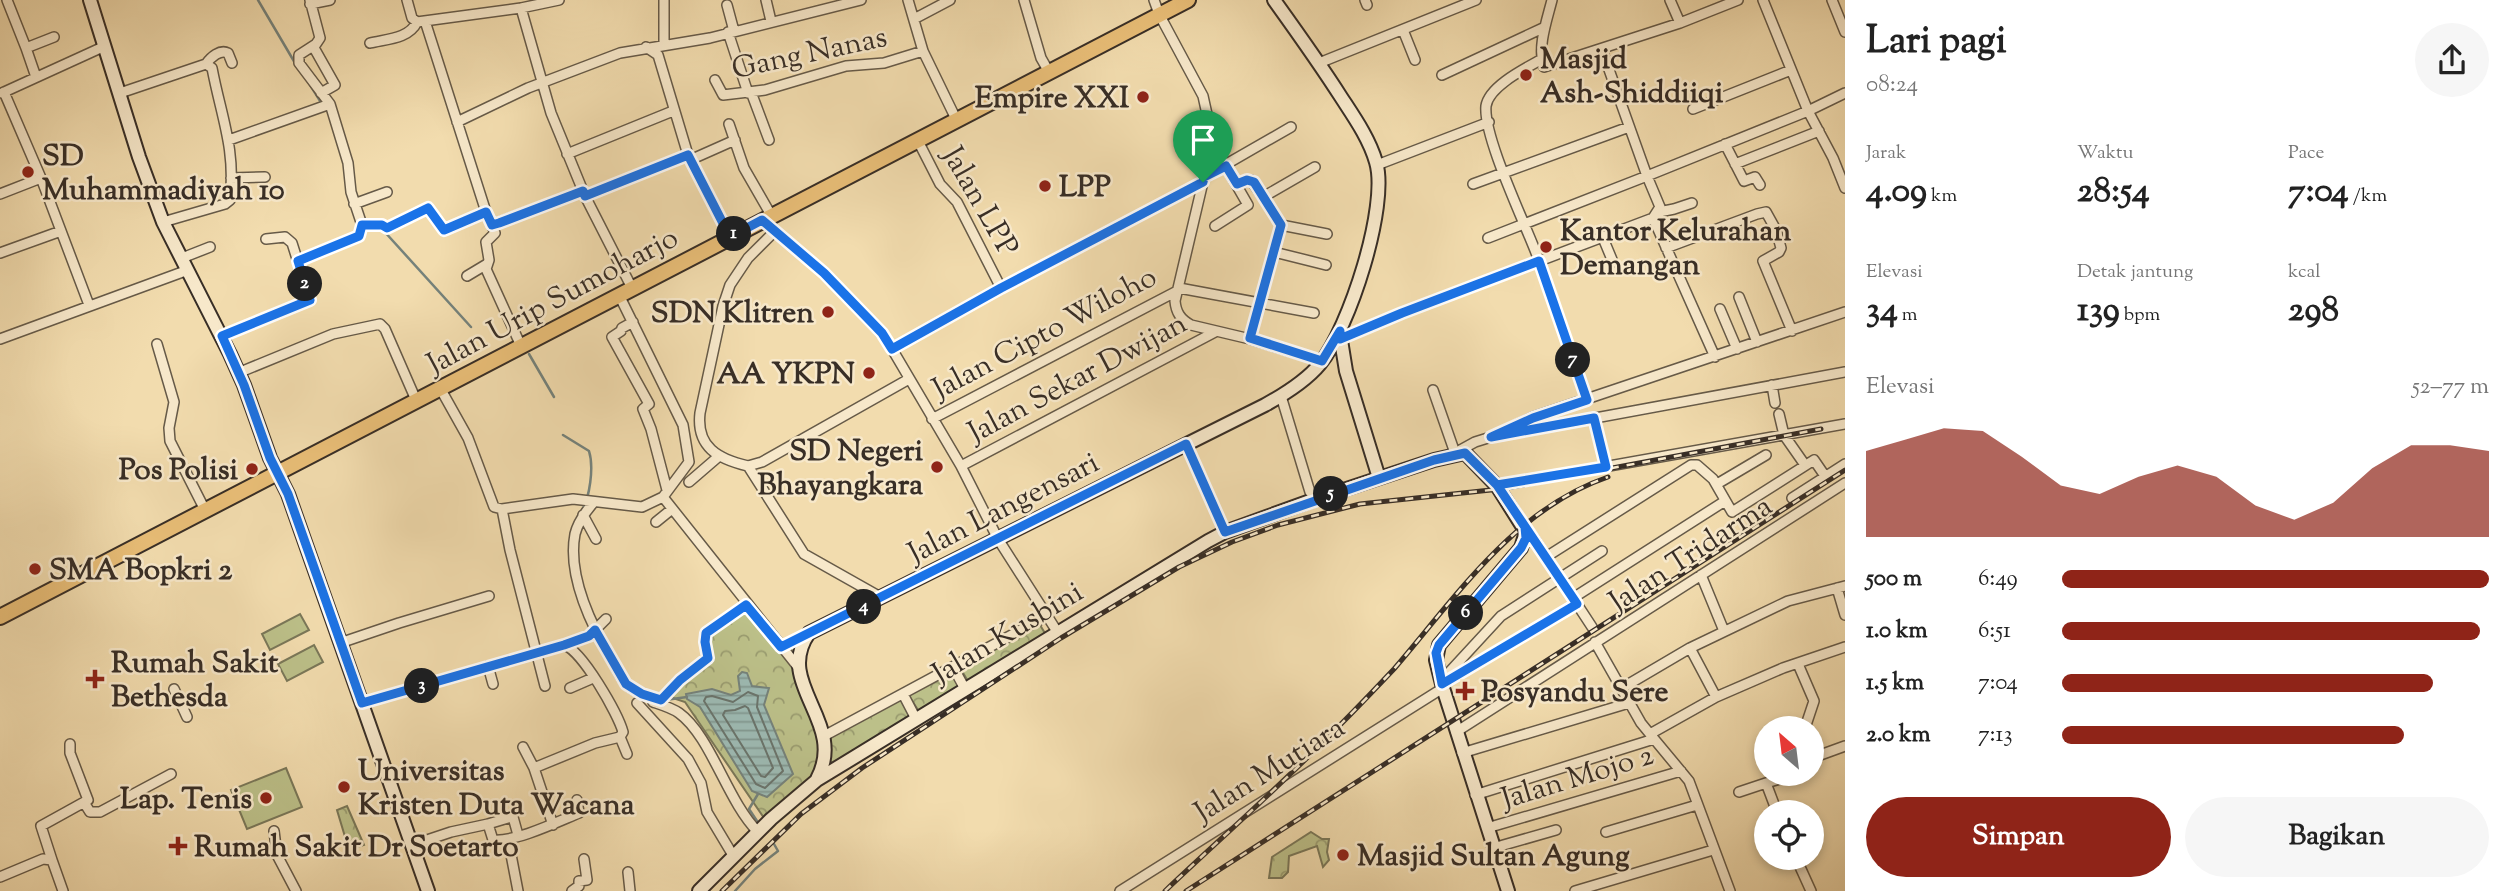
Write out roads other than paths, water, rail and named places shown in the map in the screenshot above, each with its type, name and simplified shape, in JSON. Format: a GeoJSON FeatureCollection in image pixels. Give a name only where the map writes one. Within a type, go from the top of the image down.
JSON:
{"type":"FeatureCollection","features":[{"type":"Feature","properties":{"kind":"main road"},"geometry":{"type":"LineString","coordinates":[[90,0],[139,157],[163,222],[222,336],[288,494],[428,891]]}},
{"type":"Feature","properties":{"kind":"main road","name":"Jalan Urip Sumoharjo"},"geometry":{"type":"LineString","coordinates":[[0,617],[1188,0]]}},
{"type":"Feature","properties":{"kind":"main road"},"geometry":{"type":"LineString","coordinates":[[1274,0],[1353,116],[1369,143],[1377,165]]}},
{"type":"Feature","properties":{"kind":"main road","name":"Jalan Langensari"},"geometry":{"type":"LineString","coordinates":[[809,633],[1281,396],[1314,372],[1340,335],[1356,295],[1374,218],[1377,165]]}},
{"type":"Feature","properties":{"kind":"main road"},"geometry":{"type":"LineString","coordinates":[[1340,335],[1346,371],[1379,478]]}},
{"type":"Feature","properties":{"kind":"main road"},"geometry":{"type":"LineString","coordinates":[[1455,453],[1465,453],[1497,485],[1525,527],[1526,538],[1521,548],[1439,645],[1436,653],[1442,684],[1475,795],[1508,891]]}},
{"type":"Feature","properties":{"kind":"main road","name":"Jalan Kusbini"},"geometry":{"type":"LineString","coordinates":[[699,891],[758,832],[817,780],[1225,532],[1455,453]]}},
{"type":"Feature","properties":{"kind":"main road"},"geometry":{"type":"LineString","coordinates":[[809,633],[802,643],[798,667],[824,736],[825,759],[817,780]]}},
{"type":"Feature","properties":{"kind":"street"},"geometry":{"type":"LineString","coordinates":[[7,0],[36,76]]}},
{"type":"Feature","properties":{"kind":"street"},"geometry":{"type":"LineString","coordinates":[[298,261],[359,236],[361,227],[354,204],[348,163],[321,93],[299,63],[299,54],[313,46],[320,38],[310,2],[330,0]]}},
{"type":"Feature","properties":{"kind":"street"},"geometry":{"type":"LineString","coordinates":[[407,0],[412,18],[421,22],[495,233],[486,242],[489,260],[486,270],[521,346]]}},
{"type":"Feature","properties":{"kind":"street"},"geometry":{"type":"LineString","coordinates":[[370,43],[406,34],[421,22],[503,5],[521,8],[559,0]]}},
{"type":"Feature","properties":{"kind":"street"},"geometry":{"type":"LineString","coordinates":[[664,0],[664,44]]}},
{"type":"Feature","properties":{"kind":"street"},"geometry":{"type":"LineString","coordinates":[[766,0],[771,21]]}},
{"type":"Feature","properties":{"kind":"street"},"geometry":{"type":"LineString","coordinates":[[457,122],[542,82],[606,57],[646,47],[710,38],[861,0]]}},
{"type":"Feature","properties":{"kind":"street"},"geometry":{"type":"LineString","coordinates":[[908,0],[923,51],[956,120]]}},
{"type":"Feature","properties":{"kind":"street"},"geometry":{"type":"LineString","coordinates":[[914,19],[950,0]]}},
{"type":"Feature","properties":{"kind":"street"},"geometry":{"type":"LineString","coordinates":[[1024,0],[1041,58],[1049,72]]}},
{"type":"Feature","properties":{"kind":"street"},"geometry":{"type":"LineString","coordinates":[[1154,0],[1159,15],[1203,96],[1214,146],[1247,206],[1215,226]]}},
{"type":"Feature","properties":{"kind":"street"},"geometry":{"type":"LineString","coordinates":[[1319,63],[1476,0]]}},
{"type":"Feature","properties":{"kind":"street"},"geometry":{"type":"LineString","coordinates":[[1552,0],[1545,27],[1542,58],[1542,65],[1548,67],[1680,23],[1738,0]]}},
{"type":"Feature","properties":{"kind":"street"},"geometry":{"type":"LineString","coordinates":[[1670,0],[1680,23]]}},
{"type":"Feature","properties":{"kind":"street"},"geometry":{"type":"LineString","coordinates":[[1763,0],[1808,111],[1845,188]]}},
{"type":"Feature","properties":{"kind":"street"},"geometry":{"type":"LineString","coordinates":[[1832,0],[1845,32]]}},
{"type":"Feature","properties":{"kind":"street"},"geometry":{"type":"LineString","coordinates":[[727,5],[731,32],[769,140]]}},
{"type":"Feature","properties":{"kind":"street"},"geometry":{"type":"LineString","coordinates":[[440,388],[468,438],[494,507],[505,508],[550,501],[590,501],[642,507],[665,494],[688,465],[683,425],[633,322],[626,291],[551,113],[521,8]]}},
{"type":"Feature","properties":{"kind":"street"},"geometry":{"type":"LineString","coordinates":[[1442,75],[1545,27]]}},
{"type":"Feature","properties":{"kind":"street"},"geometry":{"type":"LineString","coordinates":[[1403,30],[1415,60]]}},
{"type":"Feature","properties":{"kind":"street"},"geometry":{"type":"LineString","coordinates":[[26,48],[54,37]]}},
{"type":"Feature","properties":{"kind":"street"},"geometry":{"type":"LineString","coordinates":[[89,305],[41,178],[2,93],[106,46]]}},
{"type":"Feature","properties":{"kind":"street"},"geometry":{"type":"LineString","coordinates":[[313,46],[335,85],[321,93]]}},
{"type":"Feature","properties":{"kind":"street"},"geometry":{"type":"LineString","coordinates":[[646,47],[658,55],[689,157],[730,237]]}},
{"type":"Feature","properties":{"kind":"street"},"geometry":{"type":"LineString","coordinates":[[1602,50],[1660,208],[1656,215],[1666,248],[1715,357]]}},
{"type":"Feature","properties":{"kind":"street"},"geometry":{"type":"LineString","coordinates":[[120,93],[206,64],[214,55],[226,51],[232,63]]}},
{"type":"Feature","properties":{"kind":"street","name":"Gang Nanas"},"geometry":{"type":"LineString","coordinates":[[715,80],[723,95],[750,92],[846,66],[884,63],[923,51]]}},
{"type":"Feature","properties":{"kind":"street"},"geometry":{"type":"LineString","coordinates":[[1542,58],[1500,86],[1489,97],[1486,107],[1504,173],[1539,261],[1587,400]]}},
{"type":"Feature","properties":{"kind":"street"},"geometry":{"type":"LineString","coordinates":[[163,222],[228,203],[230,200],[229,140],[212,68],[206,64]]}},
{"type":"Feature","properties":{"kind":"street"},"geometry":{"type":"LineString","coordinates":[[1693,110],[1791,70]]}},
{"type":"Feature","properties":{"kind":"street"},"geometry":{"type":"LineString","coordinates":[[1488,238],[1808,111],[1845,93]]}},
{"type":"Feature","properties":{"kind":"street"},"geometry":{"type":"LineString","coordinates":[[229,140],[326,105]]}},
{"type":"Feature","properties":{"kind":"street"},"geometry":{"type":"LineString","coordinates":[[567,154],[673,111]]}},
{"type":"Feature","properties":{"kind":"street"},"geometry":{"type":"LineString","coordinates":[[1377,165],[1489,122]]}},
{"type":"Feature","properties":{"kind":"street"},"geometry":{"type":"LineString","coordinates":[[729,124],[744,168],[775,231],[824,273],[882,333],[961,466],[998,538],[1058,632]]}},
{"type":"Feature","properties":{"kind":"street"},"geometry":{"type":"LineString","coordinates":[[892,349],[1204,179],[1291,127]]}},
{"type":"Feature","properties":{"kind":"street"},"geometry":{"type":"LineString","coordinates":[[1474,184],[1629,127]]}},
{"type":"Feature","properties":{"kind":"street"},"geometry":{"type":"LineString","coordinates":[[1735,163],[1819,131]]}},
{"type":"Feature","properties":{"kind":"street","name":"Jalan LPP"},"geometry":{"type":"LineString","coordinates":[[918,139],[940,184],[957,202],[1001,288]]}},
{"type":"Feature","properties":{"kind":"street"},"geometry":{"type":"LineString","coordinates":[[492,225],[735,140]]}},
{"type":"Feature","properties":{"kind":"street"},"geometry":{"type":"LineString","coordinates":[[1725,144],[1744,181],[1755,177],[1760,185]]}},
{"type":"Feature","properties":{"kind":"street"},"geometry":{"type":"LineString","coordinates":[[1214,146],[1175,300],[1180,317],[1191,325],[1250,338],[1322,361]]}},
{"type":"Feature","properties":{"kind":"street"},"geometry":{"type":"LineString","coordinates":[[1264,197],[1315,167]]}},
{"type":"Feature","properties":{"kind":"street"},"geometry":{"type":"LineString","coordinates":[[231,178],[265,177]]}},
{"type":"Feature","properties":{"kind":"street"},"geometry":{"type":"LineString","coordinates":[[0,194],[41,178]]}},
{"type":"Feature","properties":{"kind":"street"},"geometry":{"type":"LineString","coordinates":[[1237,184],[1251,180],[1281,225],[1250,338]]}},
{"type":"Feature","properties":{"kind":"street"},"geometry":{"type":"LineString","coordinates":[[354,204],[387,192]]}},
{"type":"Feature","properties":{"kind":"street"},"geometry":{"type":"LineString","coordinates":[[1340,335],[1692,203]]}},
{"type":"Feature","properties":{"kind":"street"},"geometry":{"type":"LineString","coordinates":[[361,227],[382,225],[387,228],[428,208],[444,230],[486,212]]}},
{"type":"Feature","properties":{"kind":"street"},"geometry":{"type":"LineString","coordinates":[[1666,248],[1766,212],[1776,230],[1781,248],[1779,253],[1763,261],[1792,331]]}},
{"type":"Feature","properties":{"kind":"street"},"geometry":{"type":"LineString","coordinates":[[1281,225],[1327,234]]}},
{"type":"Feature","properties":{"kind":"street"},"geometry":{"type":"LineString","coordinates":[[0,253],[61,231]]}},
{"type":"Feature","properties":{"kind":"street"},"geometry":{"type":"LineString","coordinates":[[775,231],[743,264],[730,285],[723,306],[699,424],[707,444],[718,457],[748,466],[762,462],[909,379]]}},
{"type":"Feature","properties":{"kind":"street"},"geometry":{"type":"LineString","coordinates":[[1603,238],[1613,262]]}},
{"type":"Feature","properties":{"kind":"street"},"geometry":{"type":"LineString","coordinates":[[222,336],[310,300],[289,239],[266,239]]}},
{"type":"Feature","properties":{"kind":"street"},"geometry":{"type":"LineString","coordinates":[[0,339],[185,264],[210,247]]}},
{"type":"Feature","properties":{"kind":"street"},"geometry":{"type":"LineString","coordinates":[[1274,252],[1326,265]]}},
{"type":"Feature","properties":{"kind":"street"},"geometry":{"type":"LineString","coordinates":[[467,275],[487,264]]}},
{"type":"Feature","properties":{"kind":"street"},"geometry":{"type":"LineString","coordinates":[[1179,289],[1314,313]]}},
{"type":"Feature","properties":{"kind":"street","name":"Jalan Cipto Wiloho"},"geometry":{"type":"LineString","coordinates":[[932,419],[1179,289]]}},
{"type":"Feature","properties":{"kind":"street"},"geometry":{"type":"LineString","coordinates":[[1739,297],[1757,342]]}},
{"type":"Feature","properties":{"kind":"street"},"geometry":{"type":"LineString","coordinates":[[1720,309],[1737,349]]}},
{"type":"Feature","properties":{"kind":"street"},"geometry":{"type":"LineString","coordinates":[[1491,437],[1524,421],[1845,312]]}},
{"type":"Feature","properties":{"kind":"street"},"geometry":{"type":"LineString","coordinates":[[633,322],[612,337],[649,404],[643,409],[651,429],[665,494],[672,509],[798,667]]}},
{"type":"Feature","properties":{"kind":"street"},"geometry":{"type":"LineString","coordinates":[[238,373],[334,334],[380,324],[385,329],[416,400]]}},
{"type":"Feature","properties":{"kind":"street","name":"Jalan Sekar Dwijan"},"geometry":{"type":"LineString","coordinates":[[961,466],[1215,332]]}},
{"type":"Feature","properties":{"kind":"street"},"geometry":{"type":"LineString","coordinates":[[157,344],[174,402],[170,441],[205,510]]}},
{"type":"Feature","properties":{"kind":"street"},"geometry":{"type":"LineString","coordinates":[[1433,390],[1455,453],[1491,437],[1845,372]]}},
{"type":"Feature","properties":{"kind":"street"},"geometry":{"type":"LineString","coordinates":[[1772,385],[1775,403]]}},
{"type":"Feature","properties":{"kind":"street"},"geometry":{"type":"LineString","coordinates":[[1281,396],[1310,492]]}},
{"type":"Feature","properties":{"kind":"street"},"geometry":{"type":"LineString","coordinates":[[1779,414],[1784,435],[1805,466]]}},
{"type":"Feature","properties":{"kind":"street"},"geometry":{"type":"LineString","coordinates":[[1594,418],[1606,467]]}},
{"type":"Feature","properties":{"kind":"street"},"geometry":{"type":"LineString","coordinates":[[1497,485],[1842,425]]}},
{"type":"Feature","properties":{"kind":"street"},"geometry":{"type":"LineString","coordinates":[[1186,444],[1225,532]]}},
{"type":"Feature","properties":{"kind":"street"},"geometry":{"type":"LineString","coordinates":[[1717,484],[1766,455]]}},
{"type":"Feature","properties":{"kind":"street"},"geometry":{"type":"LineString","coordinates":[[689,482],[718,457]]}},
{"type":"Feature","properties":{"kind":"street"},"geometry":{"type":"LineString","coordinates":[[1546,557],[1691,465],[1701,468],[1717,484],[1724,502],[1732,512],[1814,460],[1825,476]]}},
{"type":"Feature","properties":{"kind":"street"},"geometry":{"type":"LineString","coordinates":[[1792,498],[1845,464]]}},
{"type":"Feature","properties":{"kind":"street"},"geometry":{"type":"LineString","coordinates":[[748,466],[804,554],[882,598]]}},
{"type":"Feature","properties":{"kind":"street","name":"Jalan Tridarma"},"geometry":{"type":"LineString","coordinates":[[1456,732],[1845,482]]}},
{"type":"Feature","properties":{"kind":"street"},"geometry":{"type":"LineString","coordinates":[[590,501],[576,531],[575,559],[593,632]]}},
{"type":"Feature","properties":{"kind":"street"},"geometry":{"type":"LineString","coordinates":[[590,501],[573,526],[569,540],[575,578],[593,632],[629,690],[682,715],[704,744],[737,805],[758,832]]}},
{"type":"Feature","properties":{"kind":"street"},"geometry":{"type":"LineString","coordinates":[[1442,684],[1575,601],[1724,502]]}},
{"type":"Feature","properties":{"kind":"street"},"geometry":{"type":"LineString","coordinates":[[505,508],[510,550],[545,686]]}},
{"type":"Feature","properties":{"kind":"street"},"geometry":{"type":"LineString","coordinates":[[656,522],[672,509]]}},
{"type":"Feature","properties":{"kind":"street"},"geometry":{"type":"LineString","coordinates":[[583,516],[596,539]]}},
{"type":"Feature","properties":{"kind":"street"},"geometry":{"type":"LineString","coordinates":[[1525,527],[1592,627]]}},
{"type":"Feature","properties":{"kind":"street"},"geometry":{"type":"LineString","coordinates":[[1442,684],[1494,622],[1602,551]]}},
{"type":"Feature","properties":{"kind":"street"},"geometry":{"type":"LineString","coordinates":[[1701,575],[1724,631]]}},
{"type":"Feature","properties":{"kind":"street"},"geometry":{"type":"LineString","coordinates":[[1622,688],[1690,648],[1788,601],[1841,587],[1845,615]]}},
{"type":"Feature","properties":{"kind":"street"},"geometry":{"type":"LineString","coordinates":[[340,643],[399,622],[489,596]]}},
{"type":"Feature","properties":{"kind":"street"},"geometry":{"type":"LineString","coordinates":[[629,690],[661,700],[667,696],[680,680],[708,658],[706,633],[746,605]]}},
{"type":"Feature","properties":{"kind":"street"},"geometry":{"type":"LineString","coordinates":[[824,736],[1047,616]]}},
{"type":"Feature","properties":{"kind":"street"},"geometry":{"type":"LineString","coordinates":[[362,703],[564,645],[593,632],[606,619]]}},
{"type":"Feature","properties":{"kind":"street"},"geometry":{"type":"LineString","coordinates":[[781,647],[809,633]]}},
{"type":"Feature","properties":{"kind":"street"},"geometry":{"type":"LineString","coordinates":[[1595,642],[1629,703],[1652,737],[1689,781],[1730,891]]}},
{"type":"Feature","properties":{"kind":"street"},"geometry":{"type":"LineString","coordinates":[[534,768],[555,758],[620,737],[623,732],[607,697],[575,651],[564,645]]}},
{"type":"Feature","properties":{"kind":"street"},"geometry":{"type":"LineString","coordinates":[[1475,795],[1652,737],[1716,697],[1783,668],[1845,647]]}},
{"type":"Feature","properties":{"kind":"street"},"geometry":{"type":"LineString","coordinates":[[1690,648],[1716,697]]}},
{"type":"Feature","properties":{"kind":"street"},"geometry":{"type":"LineString","coordinates":[[1798,664],[1814,701],[1809,716]]}},
{"type":"Feature","properties":{"kind":"street"},"geometry":{"type":"LineString","coordinates":[[488,666],[493,684]]}},
{"type":"Feature","properties":{"kind":"street"},"geometry":{"type":"LineString","coordinates":[[953,667],[965,689]]}},
{"type":"Feature","properties":{"kind":"street"},"geometry":{"type":"LineString","coordinates":[[570,688],[593,678]]}},
{"type":"Feature","properties":{"kind":"street","name":"Jalan Mutiara"},"geometry":{"type":"LineString","coordinates":[[1120,891],[1442,684]]}},
{"type":"Feature","properties":{"kind":"street"},"geometry":{"type":"LineString","coordinates":[[174,689],[187,717]]}},
{"type":"Feature","properties":{"kind":"street"},"geometry":{"type":"LineString","coordinates":[[903,694],[916,719]]}},
{"type":"Feature","properties":{"kind":"street"},"geometry":{"type":"LineString","coordinates":[[637,703],[688,759],[701,783],[707,812],[734,857]]}},
{"type":"Feature","properties":{"kind":"street"},"geometry":{"type":"LineString","coordinates":[[1462,752],[1629,703]]}},
{"type":"Feature","properties":{"kind":"street"},"geometry":{"type":"LineString","coordinates":[[620,737],[627,754]]}},
{"type":"Feature","properties":{"kind":"street"},"geometry":{"type":"LineString","coordinates":[[63,891],[47,859],[41,826],[88,800],[70,753],[70,744]]}},
{"type":"Feature","properties":{"kind":"street"},"geometry":{"type":"LineString","coordinates":[[1824,753],[1845,746]]}},
{"type":"Feature","properties":{"kind":"street"},"geometry":{"type":"LineString","coordinates":[[523,747],[534,768],[553,825]]}},
{"type":"Feature","properties":{"kind":"street","name":"Jalan Mojo 2"},"geometry":{"type":"LineString","coordinates":[[1487,828],[1681,771]]}},
{"type":"Feature","properties":{"kind":"street"},"geometry":{"type":"LineString","coordinates":[[85,804],[90,812],[100,812],[171,774]]}},
{"type":"Feature","properties":{"kind":"street"},"geometry":{"type":"LineString","coordinates":[[1740,792],[1757,786]]}},
{"type":"Feature","properties":{"kind":"street"},"geometry":{"type":"LineString","coordinates":[[488,824],[493,840],[508,839],[553,825],[579,813],[577,800]]}},
{"type":"Feature","properties":{"kind":"street"},"geometry":{"type":"LineString","coordinates":[[1606,832],[1697,805]]}},
{"type":"Feature","properties":{"kind":"street"},"geometry":{"type":"LineString","coordinates":[[412,845],[510,818],[518,835]]}},
{"type":"Feature","properties":{"kind":"street"},"geometry":{"type":"LineString","coordinates":[[1493,848],[1556,830]]}},
{"type":"Feature","properties":{"kind":"street"},"geometry":{"type":"LineString","coordinates":[[274,831],[277,855],[296,891]]}},
{"type":"Feature","properties":{"kind":"street"},"geometry":{"type":"LineString","coordinates":[[508,839],[518,891]]}},
{"type":"Feature","properties":{"kind":"street"},"geometry":{"type":"LineString","coordinates":[[1575,891],[1713,850]]}},
{"type":"Feature","properties":{"kind":"street"},"geometry":{"type":"LineString","coordinates":[[0,877],[47,859]]}},
{"type":"Feature","properties":{"kind":"street"},"geometry":{"type":"LineString","coordinates":[[572,891],[579,886],[579,881],[587,880],[584,859]]}},
{"type":"Feature","properties":{"kind":"street"},"geometry":{"type":"LineString","coordinates":[[1802,870],[1811,891]]}},
{"type":"Feature","properties":{"kind":"street"},"geometry":{"type":"LineString","coordinates":[[628,872],[630,891]]}},
{"type":"Feature","properties":{"kind":"water"},"geometry":{"type":"Polygon","coordinates":[[[742,672],[747,673],[752,686],[769,688],[764,705],[793,774],[767,797],[752,791],[700,707],[687,699],[686,694],[712,689],[731,695],[740,691],[738,676],[742,672]]]}},
{"type":"Feature","properties":{"kind":"waterway"},"geometry":{"type":"LineString","coordinates":[[258,0],[295,63]]}},
{"type":"Feature","properties":{"kind":"waterway"},"geometry":{"type":"LineString","coordinates":[[307,80],[322,104]]}},
{"type":"Feature","properties":{"kind":"waterway"},"geometry":{"type":"LineString","coordinates":[[383,230],[471,327]]}},
{"type":"Feature","properties":{"kind":"waterway"},"geometry":{"type":"LineString","coordinates":[[529,354],[554,397]]}},
{"type":"Feature","properties":{"kind":"waterway"},"geometry":{"type":"LineString","coordinates":[[563,435],[589,451],[590,482],[581,512]]}},
{"type":"Feature","properties":{"kind":"waterway"},"geometry":{"type":"LineString","coordinates":[[665,700],[687,697]]}},
{"type":"Feature","properties":{"kind":"waterway"},"geometry":{"type":"LineString","coordinates":[[757,821],[749,809],[758,794]]}},
{"type":"Feature","properties":{"kind":"waterway"},"geometry":{"type":"LineString","coordinates":[[735,891],[755,869],[778,851],[774,844]]}},
{"type":"Feature","properties":{"kind":"railway"},"geometry":{"type":"LineString","coordinates":[[722,891],[801,814],[862,768],[1061,638],[1179,567],[1232,542],[1278,525],[1360,504],[1500,489],[1821,429]]}},
{"type":"Feature","properties":{"kind":"railway"},"geometry":{"type":"LineString","coordinates":[[1186,891],[1845,470]]}},
{"type":"Feature","properties":{"kind":"railway"},"geometry":{"type":"LineString","coordinates":[[1165,891],[1299,766],[1355,709],[1394,669],[1464,585],[1515,533],[1574,491],[1608,477]]}},
{"type":"Feature","properties":{"kind":"place","name":"Masjid Ash-Shiddiiqi"},"geometry":{"type":"Point","coordinates":[1526,75]}},
{"type":"Feature","properties":{"kind":"place","name":"Empire XXI"},"geometry":{"type":"Point","coordinates":[1143,97]}},
{"type":"Feature","properties":{"kind":"place","name":"SD Muhammadiyah 10"},"geometry":{"type":"Point","coordinates":[28,172]}},
{"type":"Feature","properties":{"kind":"place","name":"LPP"},"geometry":{"type":"Point","coordinates":[1045,186]}},
{"type":"Feature","properties":{"kind":"place","name":"Kantor Kelurahan Demangan"},"geometry":{"type":"Point","coordinates":[1546,247]}},
{"type":"Feature","properties":{"kind":"place","name":"SDN Klitren"},"geometry":{"type":"Point","coordinates":[828,312]}},
{"type":"Feature","properties":{"kind":"place","name":"AA YKPN"},"geometry":{"type":"Point","coordinates":[869,373]}},
{"type":"Feature","properties":{"kind":"place","name":"SD Negeri Bhayangkara"},"geometry":{"type":"Point","coordinates":[937,467]}},
{"type":"Feature","properties":{"kind":"place","name":"Pos Polisi"},"geometry":{"type":"Point","coordinates":[252,469]}},
{"type":"Feature","properties":{"kind":"place","name":"SMA Bopkri 2"},"geometry":{"type":"Point","coordinates":[35,569]}},
{"type":"Feature","properties":{"kind":"place","name":"Rumah Sakit Bethesda"},"geometry":{"type":"Point","coordinates":[95,679]}},
{"type":"Feature","properties":{"kind":"place","name":"Posyandu Sere"},"geometry":{"type":"Point","coordinates":[1465,691]}},
{"type":"Feature","properties":{"kind":"place","name":"Universitas Kristen Duta Wacana"},"geometry":{"type":"Point","coordinates":[344,787]}},
{"type":"Feature","properties":{"kind":"place","name":"Lap. Tenis"},"geometry":{"type":"Point","coordinates":[266,798]}},
{"type":"Feature","properties":{"kind":"place","name":"Rumah Sakit Dr Soetarto"},"geometry":{"type":"Point","coordinates":[178,846]}},
{"type":"Feature","properties":{"kind":"place","name":"Masjid Sultan Agung"},"geometry":{"type":"Point","coordinates":[1343,855]}}]}
